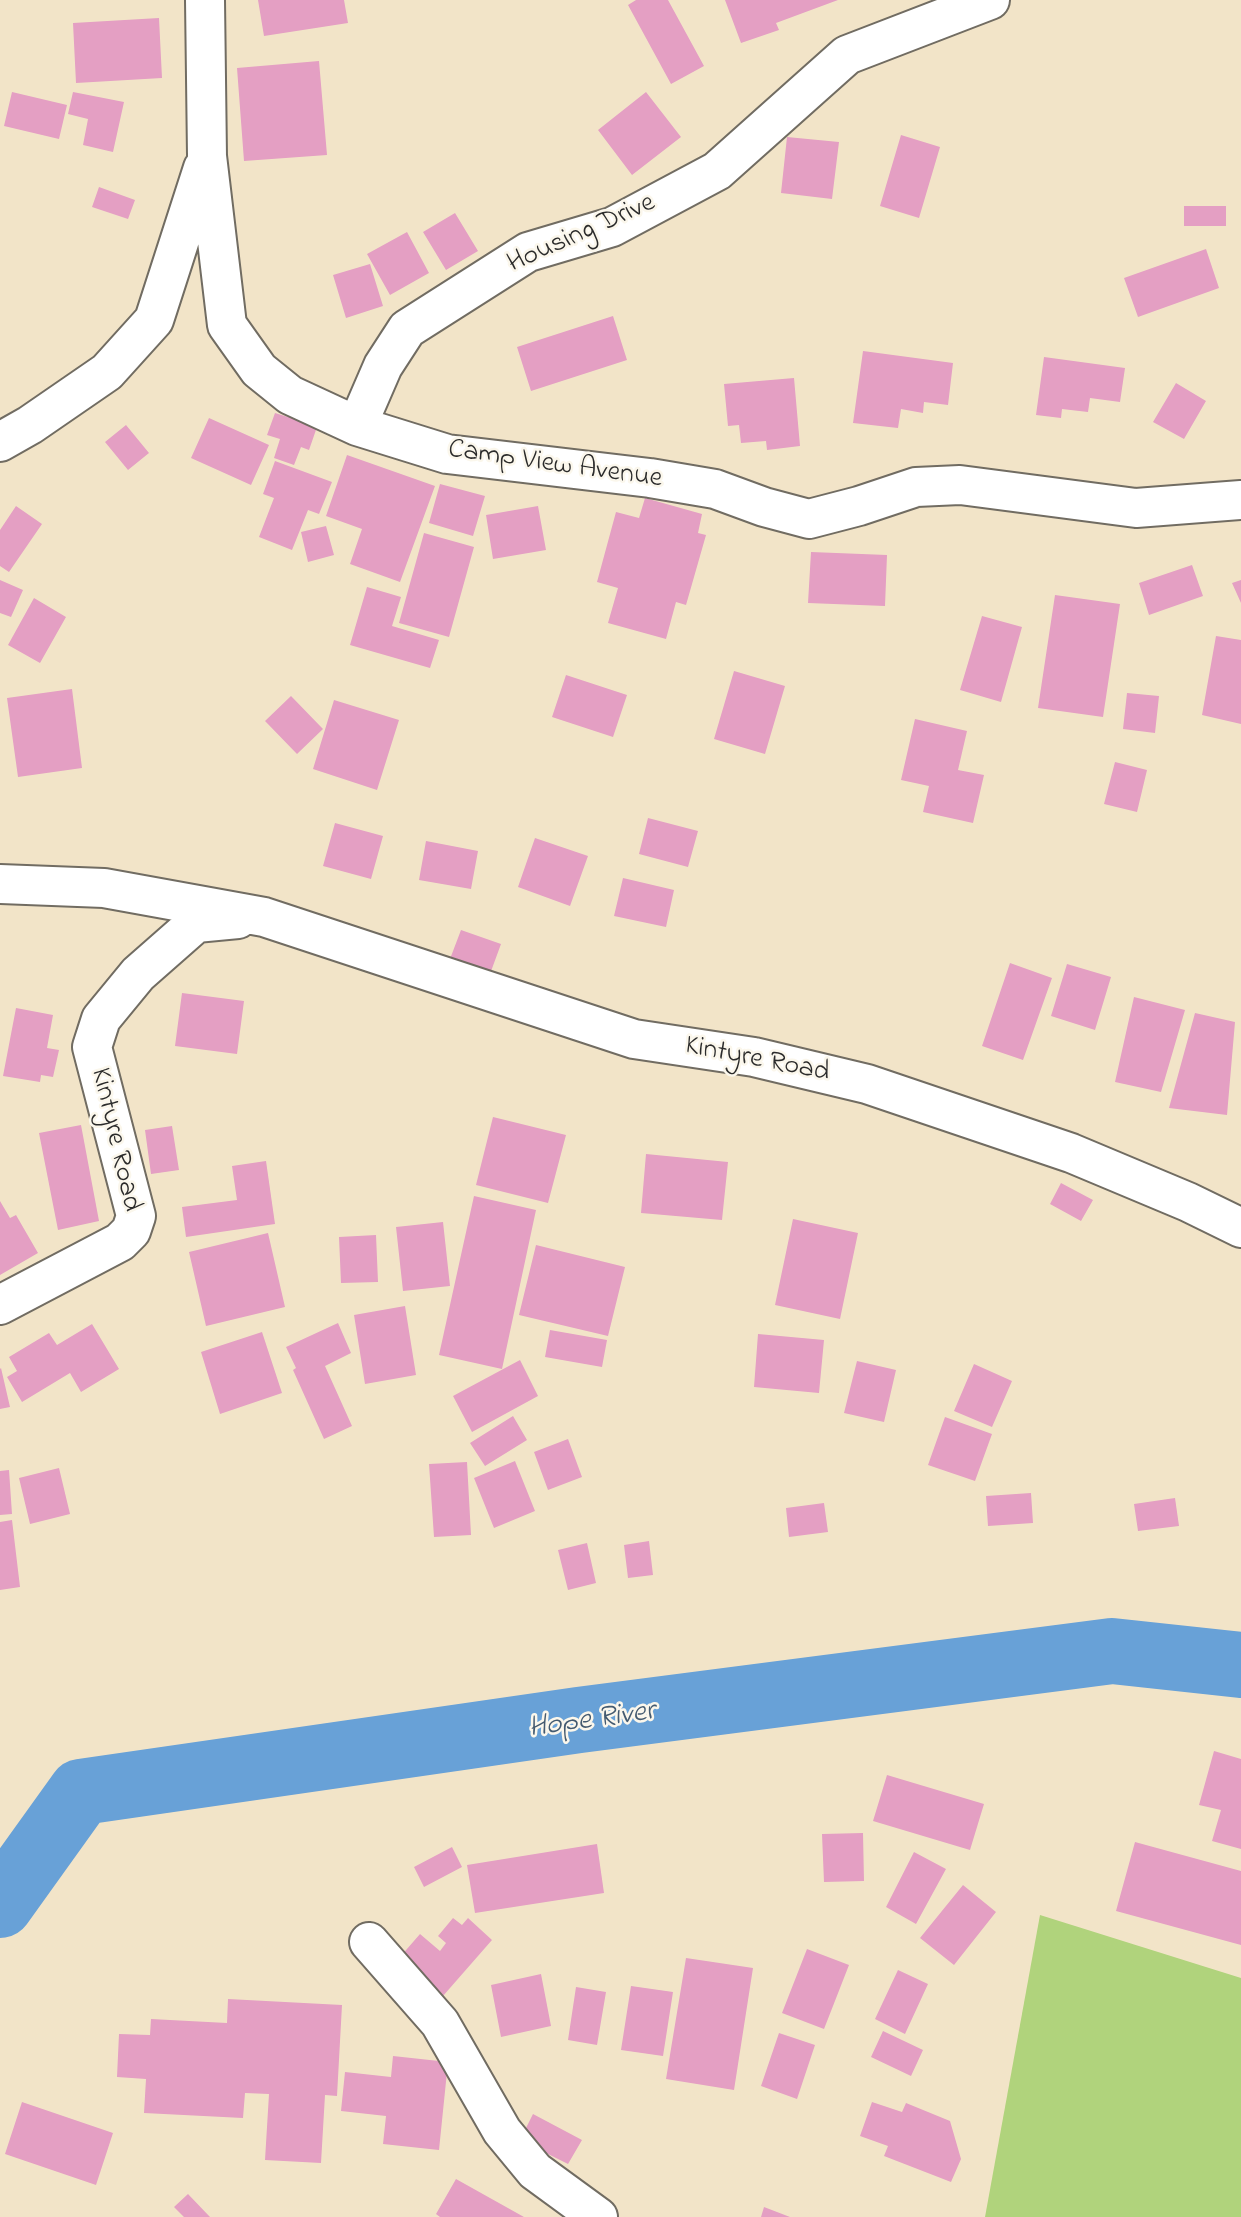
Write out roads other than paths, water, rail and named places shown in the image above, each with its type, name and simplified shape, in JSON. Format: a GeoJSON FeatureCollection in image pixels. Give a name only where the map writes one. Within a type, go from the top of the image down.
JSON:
{"type":"FeatureCollection","features":[{"type":"Feature","properties":{"kind":"street","name":"Camp View Avenue"},"geometry":{"type":"LineString","coordinates":[[205,0],[207,156],[227,325],[259,370],[290,396],[357,426],[447,454],[650,478],[715,489],[764,507],[809,519],[916,487],[960,485],[1136,508],[1241,500]]}},
{"type":"Feature","properties":{"kind":"street","name":"Housing Drive"},"geometry":{"type":"LineString","coordinates":[[357,426],[383,366],[407,330],[528,252],[612,227],[717,171],[848,55],[990,0]]}},
{"type":"Feature","properties":{"kind":"street"},"geometry":{"type":"LineString","coordinates":[[0,442],[30,425],[107,372],[154,320],[207,156]]}},
{"type":"Feature","properties":{"kind":"street","name":"Kintyre Road"},"geometry":{"type":"LineString","coordinates":[[0,884],[104,888],[264,917],[634,1039],[754,1057],[867,1084],[1071,1153],[1188,1202],[1241,1228]]}},
{"type":"Feature","properties":{"kind":"street","name":"Kintyre Road"},"geometry":{"type":"LineString","coordinates":[[0,1304],[120,1242],[131,1231],[136,1216],[92,1048],[101,1019],[138,974],[196,923],[264,917]]}},
{"type":"Feature","properties":{"kind":"street"},"geometry":{"type":"LineString","coordinates":[[369,1942],[440,2023],[502,2131],[535,2171],[598,2217]]}},
{"type":"Feature","properties":{"kind":"waterway","name":"Hope River"},"geometry":{"type":"LineString","coordinates":[[0,1905],[81,1792],[579,1720],[1112,1651],[1241,1665]]}}]}
